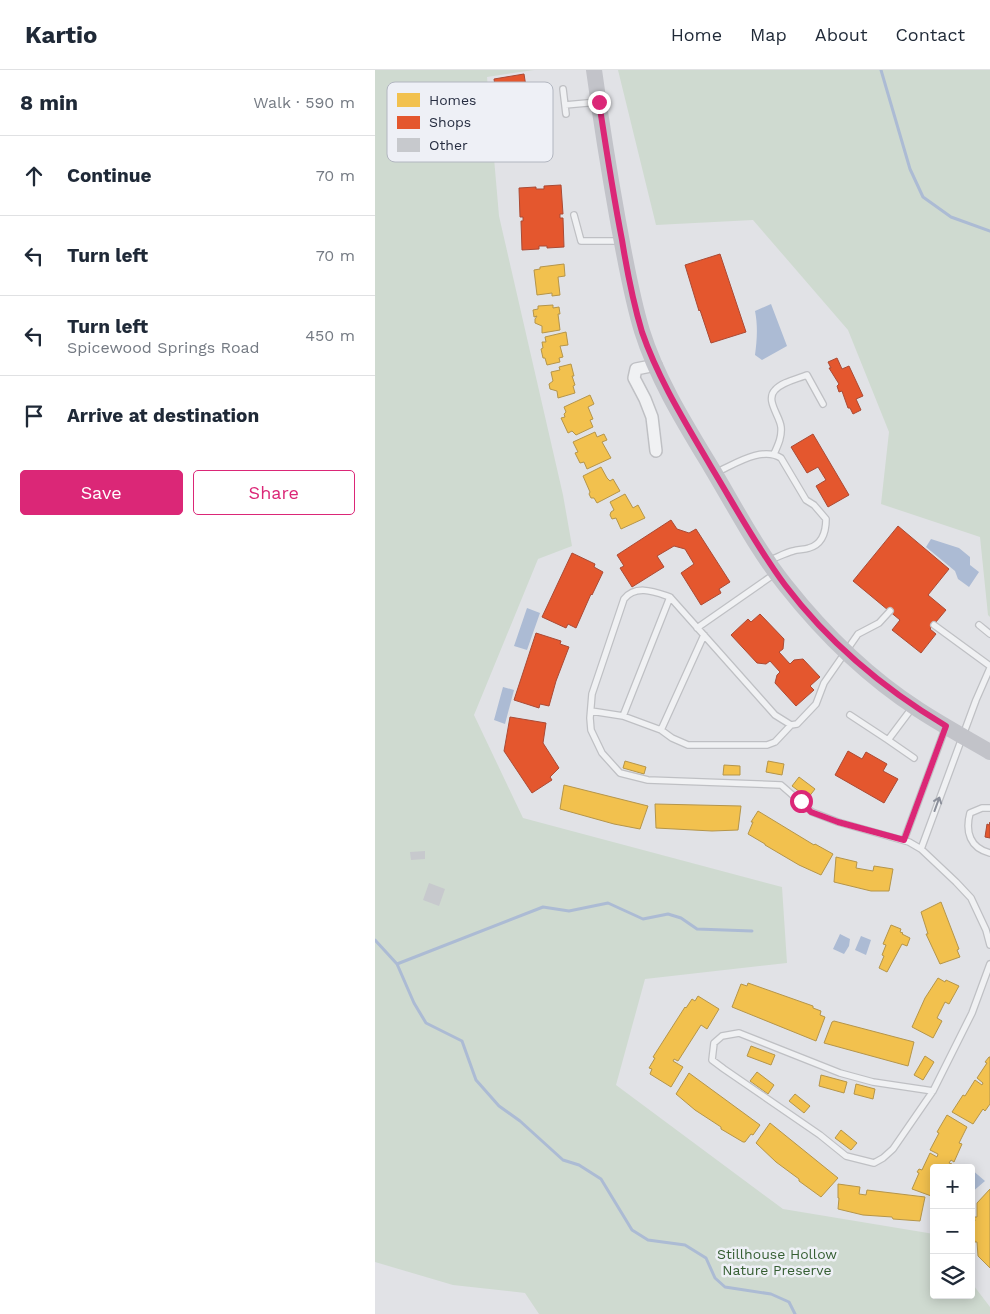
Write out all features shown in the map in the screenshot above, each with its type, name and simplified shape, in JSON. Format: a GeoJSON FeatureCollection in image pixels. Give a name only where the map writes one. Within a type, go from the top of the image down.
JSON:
{"type":"FeatureCollection","features":[{"type":"Feature","properties":{"kind":"main road"},"geometry":{"type":"LineString","coordinates":[[595,70],[622,241],[635,306],[643,332],[670,396],[773,567],[814,619],[845,652],[879,680],[914,706],[990,752]]}},
{"type":"Feature","properties":{"kind":"street"},"geometry":{"type":"LineString","coordinates":[[656,365],[636,370],[634,378],[653,417],[657,451]]}},
{"type":"Feature","properties":{"kind":"lane"},"geometry":{"type":"LineString","coordinates":[[563,89],[566,114]]}},
{"type":"Feature","properties":{"kind":"lane"},"geometry":{"type":"LineString","coordinates":[[565,105],[599,102]]}},
{"type":"Feature","properties":{"kind":"lane"},"geometry":{"type":"LineString","coordinates":[[574,215],[581,241],[622,241]]}},
{"type":"Feature","properties":{"kind":"lane"},"geometry":{"type":"LineString","coordinates":[[774,454],[781,435],[779,420],[771,402],[771,395],[775,390],[781,385],[807,375],[823,404]]}},
{"type":"Feature","properties":{"kind":"lane"},"geometry":{"type":"LineString","coordinates":[[697,628],[793,551],[817,545],[826,528],[826,519],[814,505],[805,500],[781,458],[774,454],[754,456],[715,473]]}},
{"type":"Feature","properties":{"kind":"lane"},"geometry":{"type":"LineString","coordinates":[[791,725],[775,716],[670,597],[649,589],[633,592],[624,599],[592,694],[591,711],[591,730],[602,753],[620,773],[648,780],[781,785],[811,812],[838,822],[904,840],[921,849],[971,898],[986,930],[990,945]]}},
{"type":"Feature","properties":{"kind":"lane"},"geometry":{"type":"LineString","coordinates":[[623,716],[670,597]]}},
{"type":"Feature","properties":{"kind":"lane"},"geometry":{"type":"LineString","coordinates":[[591,711],[623,716],[661,730],[672,738],[688,744],[767,745],[775,742],[791,725],[797,724],[815,704],[824,683],[858,634],[879,623],[889,611]]}},
{"type":"Feature","properties":{"kind":"lane"},"geometry":{"type":"LineString","coordinates":[[921,849],[962,736],[990,667],[933,625]]}},
{"type":"Feature","properties":{"kind":"lane"},"geometry":{"type":"LineString","coordinates":[[979,625],[990,634]]}},
{"type":"Feature","properties":{"kind":"lane"},"geometry":{"type":"LineString","coordinates":[[661,730],[704,635]]}},
{"type":"Feature","properties":{"kind":"lane"},"geometry":{"type":"LineString","coordinates":[[888,740],[914,706]]}},
{"type":"Feature","properties":{"kind":"lane"},"geometry":{"type":"LineString","coordinates":[[850,716],[914,758]]}},
{"type":"Feature","properties":{"kind":"lane"},"geometry":{"type":"LineString","coordinates":[[904,840],[946,726]]}},
{"type":"Feature","properties":{"kind":"lane"},"geometry":{"type":"LineString","coordinates":[[990,808],[983,808],[969,813],[967,823],[972,843],[981,851],[990,853]]}},
{"type":"Feature","properties":{"kind":"lane"},"geometry":{"type":"LineString","coordinates":[[933,1091],[873,1082],[840,1073],[739,1033],[722,1036],[714,1043],[712,1060],[724,1069],[821,1135],[846,1156],[874,1163],[893,1149],[933,1091],[972,1013],[990,964]]}},
{"type":"Feature","properties":{"kind":"green space","name":"Stillhouse Hollow Nature Preserve"},"geometry":{"type":"Polygon","coordinates":[[[375,70],[534,70],[487,77],[487,82],[387,82],[387,162],[494,162],[499,216],[563,495],[572,546],[538,559],[474,715],[523,818],[782,887],[787,963],[645,979],[616,1085],[783,1209],[930,1233],[930,1299],[975,1299],[975,1287],[990,1307],[990,1314],[539,1314],[525,1293],[453,1285],[375,1262],[375,70]]]}},
{"type":"Feature","properties":{"kind":"green space"},"geometry":{"type":"Polygon","coordinates":[[[618,70],[990,70],[990,617],[988,615],[980,537],[881,504],[889,432],[848,330],[753,220],[656,225],[618,70]]]}},
{"type":"Feature","properties":{"kind":"water"},"geometry":{"type":"Polygon","coordinates":[[[771,304],[787,346],[762,360],[755,355],[757,322],[755,311],[771,304]]]}},
{"type":"Feature","properties":{"kind":"water"},"geometry":{"type":"Polygon","coordinates":[[[931,539],[959,548],[970,557],[970,565],[979,572],[969,587],[958,579],[955,571],[926,547],[931,539]]]}},
{"type":"Feature","properties":{"kind":"water"},"geometry":{"type":"Polygon","coordinates":[[[527,608],[540,613],[527,650],[514,646],[527,608]]]}},
{"type":"Feature","properties":{"kind":"water"},"geometry":{"type":"Polygon","coordinates":[[[503,687],[514,690],[505,724],[494,720],[503,687]]]}},
{"type":"Feature","properties":{"kind":"water"},"geometry":{"type":"Polygon","coordinates":[[[840,934],[850,939],[849,946],[844,954],[833,949],[840,934]]]}},
{"type":"Feature","properties":{"kind":"water"},"geometry":{"type":"Polygon","coordinates":[[[861,936],[871,940],[866,955],[855,950],[861,936]]]}},
{"type":"Feature","properties":{"kind":"water"},"geometry":{"type":"Polygon","coordinates":[[[975,1172],[985,1181],[975,1190],[975,1172]]]}},
{"type":"Feature","properties":{"kind":"building: Homes"},"geometry":{"type":"Polygon","coordinates":[[[564,264],[565,276],[558,277],[560,295],[552,296],[552,293],[537,295],[534,270],[540,269],[540,267],[564,264]]]}},
{"type":"Feature","properties":{"kind":"building: Homes"},"geometry":{"type":"Polygon","coordinates":[[[553,305],[553,308],[559,307],[560,330],[542,333],[542,326],[535,323],[537,316],[534,317],[533,310],[538,309],[538,306],[553,305]]]}},
{"type":"Feature","properties":{"kind":"building: Homes"},"geometry":{"type":"Polygon","coordinates":[[[566,332],[568,345],[560,346],[563,357],[559,358],[560,362],[547,365],[541,349],[543,348],[542,342],[546,342],[545,337],[566,332]]]}},
{"type":"Feature","properties":{"kind":"building: Homes"},"geometry":{"type":"Polygon","coordinates":[[[571,364],[575,393],[558,398],[557,391],[550,389],[549,384],[553,381],[551,372],[560,370],[559,367],[571,364]]]}},
{"type":"Feature","properties":{"kind":"building: Homes"},"geometry":{"type":"Polygon","coordinates":[[[590,395],[594,404],[588,407],[593,419],[590,420],[593,427],[576,435],[572,431],[568,433],[561,418],[565,417],[564,407],[590,395]]]}},
{"type":"Feature","properties":{"kind":"building: Homes"},"geometry":{"type":"Polygon","coordinates":[[[595,432],[597,437],[604,434],[607,440],[602,442],[611,458],[587,469],[584,462],[580,463],[575,453],[578,452],[573,442],[595,432]]]}},
{"type":"Feature","properties":{"kind":"building: Homes"},"geometry":{"type":"Polygon","coordinates":[[[601,467],[607,478],[610,481],[613,479],[620,491],[597,503],[594,498],[591,498],[583,476],[601,467]]]}},
{"type":"Feature","properties":{"kind":"building: Homes"},"geometry":{"type":"Polygon","coordinates":[[[625,494],[633,508],[638,505],[645,518],[621,529],[616,518],[612,519],[610,515],[614,510],[610,502],[625,494]]]}},
{"type":"Feature","properties":{"kind":"building: Homes"},"geometry":{"type":"Polygon","coordinates":[[[625,761],[646,767],[644,774],[623,768],[625,761]]]}},
{"type":"Feature","properties":{"kind":"building: Homes"},"geometry":{"type":"Polygon","coordinates":[[[768,761],[784,764],[782,775],[766,772],[768,761]]]}},
{"type":"Feature","properties":{"kind":"building: Homes"},"geometry":{"type":"Polygon","coordinates":[[[724,765],[740,766],[740,775],[723,775],[724,765]]]}},
{"type":"Feature","properties":{"kind":"building: Homes"},"geometry":{"type":"Polygon","coordinates":[[[799,777],[815,789],[808,798],[792,786],[799,777]]]}},
{"type":"Feature","properties":{"kind":"building: Homes"},"geometry":{"type":"Polygon","coordinates":[[[564,785],[648,806],[640,829],[560,809],[564,785]]]}},
{"type":"Feature","properties":{"kind":"building: Homes"},"geometry":{"type":"Polygon","coordinates":[[[655,804],[741,806],[738,830],[712,831],[656,828],[655,804]]]}},
{"type":"Feature","properties":{"kind":"building: Homes"},"geometry":{"type":"Polygon","coordinates":[[[758,811],[814,845],[833,854],[821,875],[799,865],[748,834],[753,822],[751,822],[758,811]]]}},
{"type":"Feature","properties":{"kind":"building: Homes"},"geometry":{"type":"Polygon","coordinates":[[[836,857],[857,862],[856,868],[873,871],[874,866],[893,869],[889,891],[871,891],[834,882],[836,857]]]}},
{"type":"Feature","properties":{"kind":"building: Homes"},"geometry":{"type":"Polygon","coordinates":[[[941,902],[959,949],[957,950],[960,957],[940,964],[926,934],[928,934],[921,912],[941,902]]]}},
{"type":"Feature","properties":{"kind":"building: Homes"},"geometry":{"type":"Polygon","coordinates":[[[891,925],[901,929],[900,932],[902,934],[910,938],[907,946],[902,944],[887,972],[879,968],[886,945],[883,944],[891,925]]]}},
{"type":"Feature","properties":{"kind":"building: Homes"},"geometry":{"type":"Polygon","coordinates":[[[938,978],[959,986],[949,1004],[945,1002],[937,1018],[942,1021],[933,1038],[912,1027],[925,998],[938,978]]]}},
{"type":"Feature","properties":{"kind":"building: Homes"},"geometry":{"type":"Polygon","coordinates":[[[748,983],[813,1006],[813,1008],[821,1011],[820,1015],[825,1017],[816,1041],[732,1007],[741,984],[747,986],[748,983]]]}},
{"type":"Feature","properties":{"kind":"building: Homes"},"geometry":{"type":"Polygon","coordinates":[[[698,996],[719,1009],[707,1029],[701,1025],[678,1061],[674,1059],[673,1061],[683,1067],[671,1087],[650,1074],[652,1069],[649,1068],[655,1058],[653,1057],[685,1007],[692,999],[695,1001],[698,996]]]}},
{"type":"Feature","properties":{"kind":"building: Homes"},"geometry":{"type":"Polygon","coordinates":[[[834,1021],[914,1042],[908,1066],[824,1043],[834,1021]]]}},
{"type":"Feature","properties":{"kind":"building: Homes"},"geometry":{"type":"Polygon","coordinates":[[[751,1046],[775,1055],[771,1065],[747,1056],[751,1046]]]}},
{"type":"Feature","properties":{"kind":"building: Homes"},"geometry":{"type":"Polygon","coordinates":[[[925,1056],[934,1062],[923,1080],[914,1075],[925,1056]]]}},
{"type":"Feature","properties":{"kind":"building: Homes"},"geometry":{"type":"Polygon","coordinates":[[[989,1057],[990,1104],[985,1111],[983,1109],[973,1124],[952,1112],[975,1080],[982,1085],[983,1083],[977,1078],[989,1057]]]}},
{"type":"Feature","properties":{"kind":"building: Homes"},"geometry":{"type":"Polygon","coordinates":[[[757,1072],[774,1085],[768,1094],[750,1081],[757,1072]]]}},
{"type":"Feature","properties":{"kind":"building: Homes"},"geometry":{"type":"Polygon","coordinates":[[[689,1073],[760,1125],[753,1135],[751,1134],[743,1142],[721,1129],[721,1127],[695,1110],[676,1094],[689,1073]]]}},
{"type":"Feature","properties":{"kind":"building: Homes"},"geometry":{"type":"Polygon","coordinates":[[[821,1075],[847,1082],[844,1093],[819,1086],[821,1075]]]}},
{"type":"Feature","properties":{"kind":"building: Homes"},"geometry":{"type":"Polygon","coordinates":[[[856,1084],[875,1089],[873,1099],[854,1094],[856,1084]]]}},
{"type":"Feature","properties":{"kind":"building: Homes"},"geometry":{"type":"Polygon","coordinates":[[[795,1094],[810,1106],[804,1113],[789,1101],[795,1094]]]}},
{"type":"Feature","properties":{"kind":"building: Homes"},"geometry":{"type":"Polygon","coordinates":[[[947,1115],[967,1127],[959,1143],[962,1144],[954,1162],[951,1160],[949,1163],[952,1164],[930,1164],[930,1196],[912,1189],[919,1173],[917,1172],[919,1169],[922,1170],[930,1153],[937,1157],[938,1154],[930,1150],[939,1133],[937,1132],[947,1115]]]}},
{"type":"Feature","properties":{"kind":"building: Homes"},"geometry":{"type":"Polygon","coordinates":[[[770,1123],[838,1178],[821,1197],[776,1162],[756,1143],[770,1123]]]}},
{"type":"Feature","properties":{"kind":"building: Homes"},"geometry":{"type":"Polygon","coordinates":[[[841,1130],[857,1143],[851,1150],[835,1138],[841,1130]]]}},
{"type":"Feature","properties":{"kind":"building: Homes"},"geometry":{"type":"Polygon","coordinates":[[[838,1184],[860,1187],[859,1194],[866,1195],[867,1190],[925,1197],[920,1221],[863,1215],[838,1209],[838,1184]]]}},
{"type":"Feature","properties":{"kind":"building: Homes"},"geometry":{"type":"Polygon","coordinates":[[[990,1189],[990,1268],[978,1256],[977,1242],[975,1242],[977,1203],[990,1189]]]}},
{"type":"Feature","properties":{"kind":"building: Shops"},"geometry":{"type":"Polygon","coordinates":[[[524,74],[525,82],[494,82],[494,79],[524,74]]]}},
{"type":"Feature","properties":{"kind":"building: Shops"},"geometry":{"type":"Polygon","coordinates":[[[561,185],[563,214],[560,214],[560,218],[563,218],[564,247],[547,248],[547,246],[539,246],[539,249],[522,250],[521,221],[523,221],[523,217],[520,217],[519,188],[536,187],[536,189],[544,189],[544,186],[561,185]]]}},
{"type":"Feature","properties":{"kind":"building: Shops"},"geometry":{"type":"Polygon","coordinates":[[[720,254],[746,332],[711,343],[685,265],[720,254]]]}},
{"type":"Feature","properties":{"kind":"building: Shops"},"geometry":{"type":"Polygon","coordinates":[[[837,358],[842,369],[849,366],[863,396],[856,399],[861,410],[853,414],[850,408],[848,408],[842,391],[839,392],[837,386],[839,384],[829,368],[831,368],[828,362],[837,358]]]}},
{"type":"Feature","properties":{"kind":"building: Shops"},"geometry":{"type":"Polygon","coordinates":[[[813,434],[849,495],[828,507],[816,486],[826,480],[818,467],[807,473],[791,447],[813,434]]]}},
{"type":"Feature","properties":{"kind":"building: Shops"},"geometry":{"type":"Polygon","coordinates":[[[671,520],[677,529],[689,533],[696,529],[730,582],[719,589],[721,593],[701,605],[681,573],[694,564],[685,549],[674,546],[657,556],[664,567],[632,587],[620,568],[624,566],[617,555],[671,520]]]}},
{"type":"Feature","properties":{"kind":"building: Shops"},"geometry":{"type":"Polygon","coordinates":[[[898,526],[949,569],[928,595],[946,610],[930,629],[936,634],[921,653],[892,630],[900,620],[853,581],[898,526]]]}},
{"type":"Feature","properties":{"kind":"building: Shops"},"geometry":{"type":"Polygon","coordinates":[[[572,553],[595,564],[594,567],[603,572],[576,628],[568,624],[566,628],[542,617],[572,553]]]}},
{"type":"Feature","properties":{"kind":"building: Shops"},"geometry":{"type":"Polygon","coordinates":[[[760,614],[784,639],[783,649],[779,652],[790,664],[794,660],[803,659],[820,677],[810,686],[814,690],[796,706],[775,683],[780,672],[770,661],[766,664],[757,663],[731,635],[748,619],[751,622],[760,614]]]}},
{"type":"Feature","properties":{"kind":"building: Shops"},"geometry":{"type":"Polygon","coordinates":[[[536,633],[561,641],[560,644],[569,647],[549,706],[540,704],[539,708],[514,700],[536,633]]]}},
{"type":"Feature","properties":{"kind":"building: Shops"},"geometry":{"type":"Polygon","coordinates":[[[510,717],[546,723],[543,743],[559,768],[550,777],[552,780],[532,793],[504,751],[510,717]]]}},
{"type":"Feature","properties":{"kind":"building: Shops"},"geometry":{"type":"Polygon","coordinates":[[[848,751],[862,759],[866,752],[887,764],[883,771],[898,779],[884,803],[835,775],[848,751]]]}},
{"type":"Feature","properties":{"kind":"building: Shops"},"geometry":{"type":"Polygon","coordinates":[[[990,822],[990,838],[985,837],[987,824],[989,825],[990,822]]]}},
{"type":"Feature","properties":{"kind":"building: Other"},"geometry":{"type":"Polygon","coordinates":[[[425,851],[425,859],[411,860],[410,852],[425,851]]]}},
{"type":"Feature","properties":{"kind":"building: Other"},"geometry":{"type":"Polygon","coordinates":[[[429,883],[445,889],[439,906],[423,900],[429,883]]]}},
{"type":"Feature","properties":{"kind":"waterway"},"geometry":{"type":"LineString","coordinates":[[881,70],[910,169],[923,197],[951,217],[990,231]]}},
{"type":"Feature","properties":{"kind":"waterway"},"geometry":{"type":"LineString","coordinates":[[397,964],[543,907],[569,911],[608,903],[643,919],[668,914],[681,918],[697,929],[752,931]]}},
{"type":"Feature","properties":{"kind":"waterway"},"geometry":{"type":"LineString","coordinates":[[375,940],[397,964],[414,1003],[426,1023],[462,1041],[476,1080],[499,1106],[520,1121],[563,1160],[579,1165],[601,1179],[632,1230],[648,1240],[685,1245],[706,1258],[715,1278],[725,1287],[771,1294],[789,1302],[795,1314]]}},
{"type":"Feature","properties":{"kind":"route"},"geometry":{"type":"LineString","coordinates":[[599,102],[613,192],[633,297],[643,332],[670,396],[758,545],[785,585],[843,650],[919,710],[946,726],[904,840],[838,822],[811,812],[801,801]]}}]}
